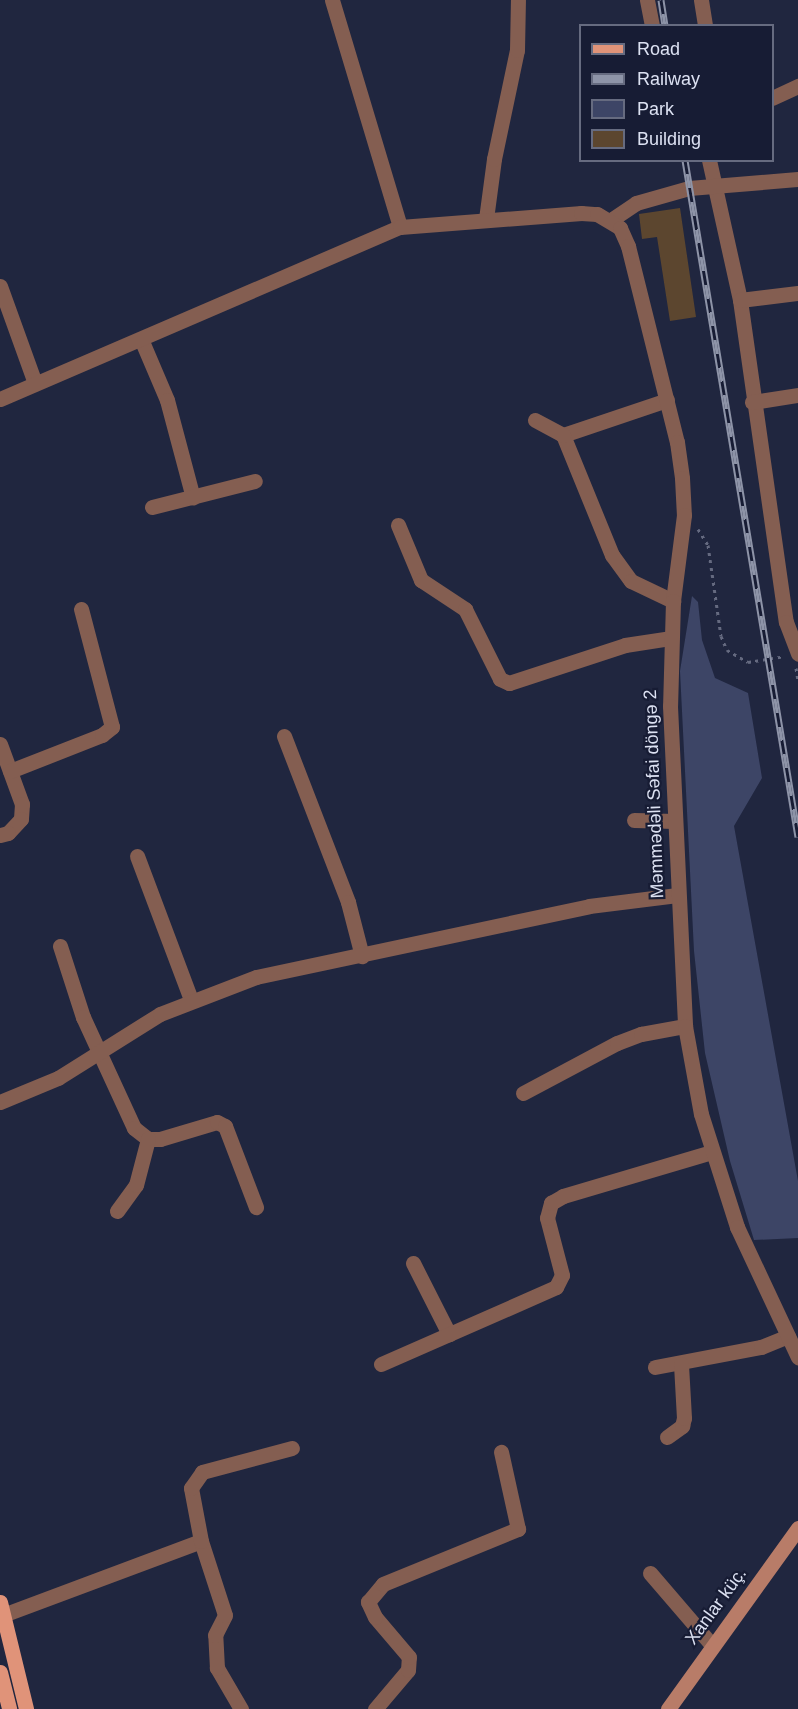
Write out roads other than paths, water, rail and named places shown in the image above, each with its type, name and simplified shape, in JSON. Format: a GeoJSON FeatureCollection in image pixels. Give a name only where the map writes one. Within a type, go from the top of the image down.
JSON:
{"type":"FeatureCollection","features":[{"type":"Feature","properties":{"kind":"main road","name":"Xanlar küç."},"geometry":{"type":"LineString","coordinates":[[668,1709],[798,1528]]}},
{"type":"Feature","properties":{"kind":"main road"},"geometry":{"type":"LineString","coordinates":[[2,1608],[26,1709]]}},
{"type":"Feature","properties":{"kind":"main road"},"geometry":{"type":"LineString","coordinates":[[0,1672],[9,1709]]}},
{"type":"Feature","properties":{"kind":"street"},"geometry":{"type":"LineString","coordinates":[[332,0],[400,227]]}},
{"type":"Feature","properties":{"kind":"street"},"geometry":{"type":"LineString","coordinates":[[486,219],[492,167],[517,50],[518,0]]}},
{"type":"Feature","properties":{"kind":"street"},"geometry":{"type":"LineString","coordinates":[[647,0],[652,24]]}},
{"type":"Feature","properties":{"kind":"street"},"geometry":{"type":"LineString","coordinates":[[701,0],[705,24]]}},
{"type":"Feature","properties":{"kind":"street"},"geometry":{"type":"LineString","coordinates":[[774,97],[798,86]]}},
{"type":"Feature","properties":{"kind":"street"},"geometry":{"type":"LineString","coordinates":[[710,162],[717,186],[740,300],[752,402],[786,622],[797,653]]}},
{"type":"Feature","properties":{"kind":"street"},"geometry":{"type":"LineString","coordinates":[[0,399],[400,227],[581,213],[611,220],[645,200],[689,188],[798,179]]}},
{"type":"Feature","properties":{"kind":"street","name":"Məmmədəli Səfai döngə 2"},"geometry":{"type":"LineString","coordinates":[[611,220],[625,235],[667,400],[677,442],[684,515],[673,601],[671,638],[677,895],[685,1026],[712,1152],[737,1227],[798,1357]]}},
{"type":"Feature","properties":{"kind":"street"},"geometry":{"type":"LineString","coordinates":[[0,286],[35,383]]}},
{"type":"Feature","properties":{"kind":"street"},"geometry":{"type":"LineString","coordinates":[[740,300],[798,293]]}},
{"type":"Feature","properties":{"kind":"street"},"geometry":{"type":"LineString","coordinates":[[141,339],[167,400],[194,498]]}},
{"type":"Feature","properties":{"kind":"street"},"geometry":{"type":"LineString","coordinates":[[752,402],[798,395]]}},
{"type":"Feature","properties":{"kind":"street"},"geometry":{"type":"LineString","coordinates":[[563,435],[667,400]]}},
{"type":"Feature","properties":{"kind":"street"},"geometry":{"type":"LineString","coordinates":[[535,420],[563,435],[612,555],[631,581],[673,601]]}},
{"type":"Feature","properties":{"kind":"street"},"geometry":{"type":"LineString","coordinates":[[152,507],[255,481]]}},
{"type":"Feature","properties":{"kind":"street"},"geometry":{"type":"LineString","coordinates":[[398,525],[421,580],[465,609],[500,679],[509,683],[625,645],[671,638]]}},
{"type":"Feature","properties":{"kind":"street"},"geometry":{"type":"LineString","coordinates":[[10,771],[102,735],[112,727],[81,609]]}},
{"type":"Feature","properties":{"kind":"street"},"geometry":{"type":"LineString","coordinates":[[284,736],[348,902],[362,956]]}},
{"type":"Feature","properties":{"kind":"street"},"geometry":{"type":"LineString","coordinates":[[0,744],[22,804],[21,819],[8,833],[0,835]]}},
{"type":"Feature","properties":{"kind":"street"},"geometry":{"type":"LineString","coordinates":[[634,820],[675,821]]}},
{"type":"Feature","properties":{"kind":"street"},"geometry":{"type":"LineString","coordinates":[[137,855],[191,1000]]}},
{"type":"Feature","properties":{"kind":"street"},"geometry":{"type":"LineString","coordinates":[[0,1102],[58,1078],[123,1034],[191,1000],[256,977],[589,906],[677,895]]}},
{"type":"Feature","properties":{"kind":"street"},"geometry":{"type":"LineString","coordinates":[[60,946],[99,1052],[135,1128],[148,1139]]}},
{"type":"Feature","properties":{"kind":"street"},"geometry":{"type":"LineString","coordinates":[[523,1093],[617,1043],[641,1034],[685,1026]]}},
{"type":"Feature","properties":{"kind":"street"},"geometry":{"type":"LineString","coordinates":[[148,1139],[217,1122],[225,1126],[256,1207]]}},
{"type":"Feature","properties":{"kind":"street"},"geometry":{"type":"LineString","coordinates":[[117,1211],[136,1185],[148,1139]]}},
{"type":"Feature","properties":{"kind":"street"},"geometry":{"type":"LineString","coordinates":[[381,1364],[556,1287],[562,1275],[547,1218],[551,1203],[563,1196],[712,1152]]}},
{"type":"Feature","properties":{"kind":"street"},"geometry":{"type":"LineString","coordinates":[[413,1263],[449,1334]]}},
{"type":"Feature","properties":{"kind":"street"},"geometry":{"type":"LineString","coordinates":[[655,1367],[681,1364],[761,1347],[788,1336]]}},
{"type":"Feature","properties":{"kind":"street"},"geometry":{"type":"LineString","coordinates":[[668,1437],[682,1426],[684,1418],[681,1364]]}},
{"type":"Feature","properties":{"kind":"street"},"geometry":{"type":"LineString","coordinates":[[242,1709],[217,1668],[214,1635],[225,1615],[201,1541],[191,1488],[202,1472],[292,1448]]}},
{"type":"Feature","properties":{"kind":"street"},"geometry":{"type":"LineString","coordinates":[[375,1709],[408,1670],[409,1657],[375,1617],[368,1602],[383,1584],[518,1529],[501,1452]]}},
{"type":"Feature","properties":{"kind":"street"},"geometry":{"type":"LineString","coordinates":[[2,1608],[201,1541]]}},
{"type":"Feature","properties":{"kind":"street"},"geometry":{"type":"LineString","coordinates":[[650,1573],[712,1645]]}},
{"type":"Feature","properties":{"kind":"railway"},"geometry":{"type":"LineString","coordinates":[[661,0],[665,24]]}},
{"type":"Feature","properties":{"kind":"railway"},"geometry":{"type":"LineString","coordinates":[[685,162],[798,837]]}}]}
